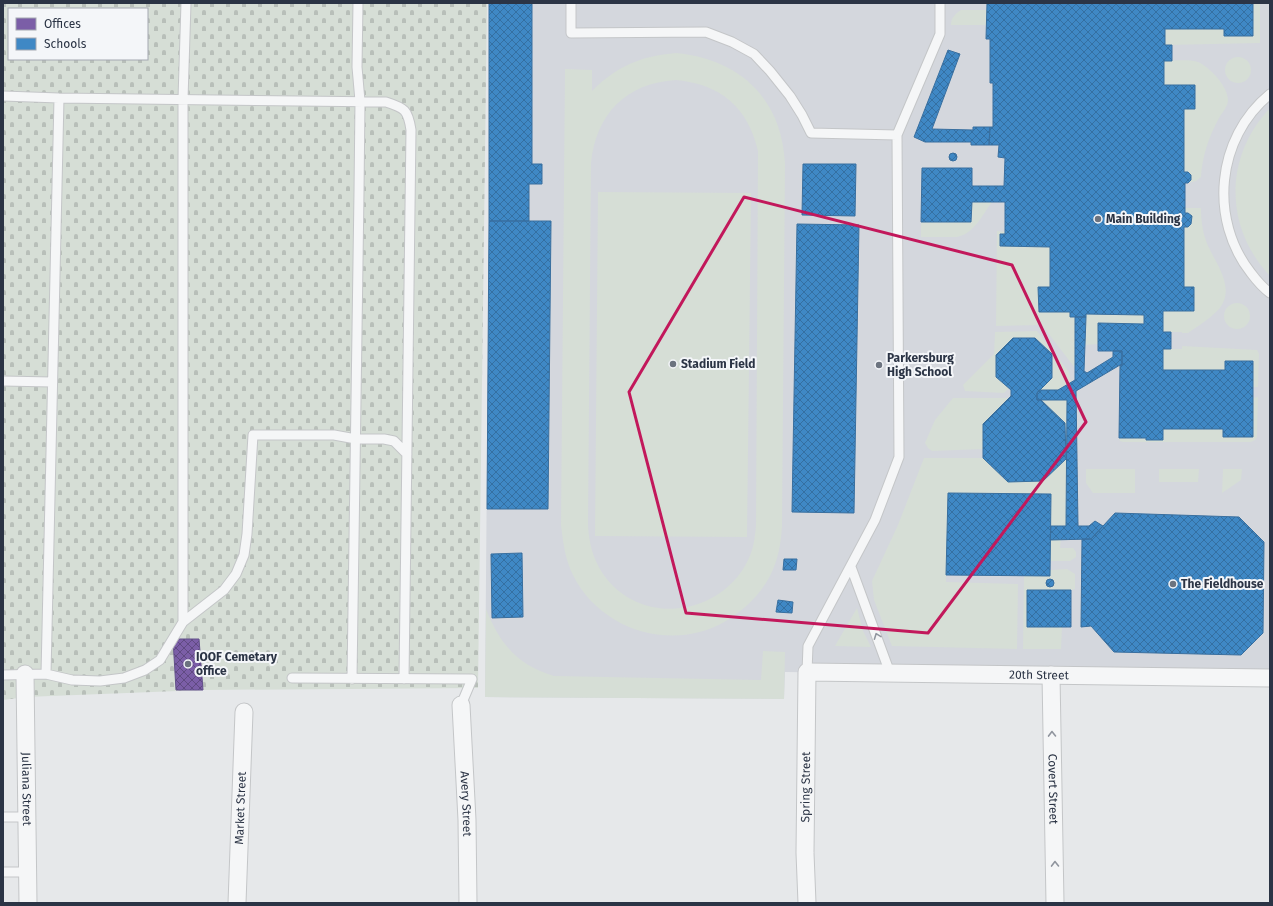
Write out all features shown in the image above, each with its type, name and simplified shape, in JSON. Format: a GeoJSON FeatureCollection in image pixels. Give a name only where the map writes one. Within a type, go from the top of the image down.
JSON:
{"type":"FeatureCollection","features":[{"type":"Feature","properties":{"kind":"street","name":"20th Street"},"geometry":{"type":"LineString","coordinates":[[807,672],[1270,678]]}},
{"type":"Feature","properties":{"kind":"street","name":"Spring Street"},"geometry":{"type":"LineString","coordinates":[[807,672],[805,853],[807,903]]}},
{"type":"Feature","properties":{"kind":"street","name":"Juliana Street"},"geometry":{"type":"LineString","coordinates":[[25,674],[28,903]]}},
{"type":"Feature","properties":{"kind":"street","name":"Covert Street"},"geometry":{"type":"LineString","coordinates":[[1051,675],[1055,903]]}},
{"type":"Feature","properties":{"kind":"street","name":"Avery Street"},"geometry":{"type":"LineString","coordinates":[[461,705],[468,820],[468,903]]}},
{"type":"Feature","properties":{"kind":"street","name":"Market Street"},"geometry":{"type":"LineString","coordinates":[[236,903],[244,712]]}},
{"type":"Feature","properties":{"kind":"lane"},"geometry":{"type":"LineString","coordinates":[[183,622],[183,99],[186,3]]}},
{"type":"Feature","properties":{"kind":"lane"},"geometry":{"type":"LineString","coordinates":[[352,679],[360,101],[357,67],[358,3]]}},
{"type":"Feature","properties":{"kind":"lane"},"geometry":{"type":"LineString","coordinates":[[571,3],[572,33],[706,32],[732,42],[754,54],[770,71],[802,115],[811,133],[897,135]]}},
{"type":"Feature","properties":{"kind":"lane"},"geometry":{"type":"LineString","coordinates":[[807,672],[808,646],[875,520],[899,457],[897,135],[940,34],[940,3]]}},
{"type":"Feature","properties":{"kind":"lane"},"geometry":{"type":"LineString","coordinates":[[1270,94],[1259,103],[1239,130],[1227,162],[1223,196],[1228,230],[1242,261],[1263,288],[1270,293]]}},
{"type":"Feature","properties":{"kind":"lane"},"geometry":{"type":"LineString","coordinates":[[3,96],[386,102],[401,107],[409,116],[411,130],[404,679]]}},
{"type":"Feature","properties":{"kind":"lane"},"geometry":{"type":"LineString","coordinates":[[46,674],[59,98]]}},
{"type":"Feature","properties":{"kind":"lane"},"geometry":{"type":"LineString","coordinates":[[3,381],[52,382]]}},
{"type":"Feature","properties":{"kind":"lane"},"geometry":{"type":"LineString","coordinates":[[3,675],[46,674],[72,680],[93,681],[124,678],[145,670],[160,660],[183,622],[224,590],[236,574],[244,555],[247,534],[253,435],[334,435],[356,439],[384,439],[394,441],[407,454]]}},
{"type":"Feature","properties":{"kind":"lane"},"geometry":{"type":"LineString","coordinates":[[850,567],[890,673]]}},
{"type":"Feature","properties":{"kind":"lane"},"geometry":{"type":"LineString","coordinates":[[292,678],[472,679],[461,705]]}},
{"type":"Feature","properties":{"kind":"lane"},"geometry":{"type":"LineString","coordinates":[[3,817],[27,817]]}},
{"type":"Feature","properties":{"kind":"lane"},"geometry":{"type":"LineString","coordinates":[[3,872],[28,872]]}},
{"type":"Feature","properties":{"kind":"highlighted area"},"geometry":{"type":"Polygon","coordinates":[[[744,197],[1012,265],[1086,422],[928,633],[686,613],[629,392],[744,197]]]}},
{"type":"Feature","properties":{"kind":"shaded area","name":"Parkersburg High School"},"geometry":{"type":"Polygon","coordinates":[[[489,3],[1270,3],[1270,678],[785,672],[784,699],[485,697],[489,221],[489,3]]]}},
{"type":"Feature","properties":{"kind":"green space"},"geometry":{"type":"Polygon","coordinates":[[[3,3],[487,3],[478,688],[203,690],[26,697],[3,700],[3,3]]]}},
{"type":"Feature","properties":{"kind":"green space"},"geometry":{"type":"Polygon","coordinates":[[[1253,3],[1260,3],[1260,43],[1165,45],[1165,29],[1224,29],[1224,36],[1253,36],[1253,3]]]}},
{"type":"Feature","properties":{"kind":"green space"},"geometry":{"type":"Polygon","coordinates":[[[961,10],[987,10],[987,25],[951,25],[954,16],[961,10]]]}},
{"type":"Feature","properties":{"kind":"green space"},"geometry":{"type":"Polygon","coordinates":[[[676,53],[699,57],[720,64],[738,74],[753,86],[766,102],[776,120],[782,141],[785,164],[782,526],[779,552],[773,570],[766,583],[745,607],[726,621],[705,630],[683,635],[661,635],[639,631],[619,622],[601,610],[585,594],[570,569],[566,557],[561,525],[565,69],[592,70],[592,91],[601,82],[620,69],[641,60],[663,54],[676,53]],[[676,80],[658,82],[642,87],[628,95],[617,104],[607,116],[599,130],[594,145],[591,163],[589,538],[594,557],[603,574],[620,592],[639,603],[661,608],[683,608],[704,602],[724,590],[740,574],[751,553],[756,526],[758,151],[747,122],[730,100],[719,93],[692,82],[676,80]]]}},
{"type":"Feature","properties":{"kind":"green space"},"geometry":{"type":"Polygon","coordinates":[[[1238,57],[1247,61],[1251,70],[1247,79],[1238,83],[1229,79],[1225,70],[1229,61],[1238,57]]]}},
{"type":"Feature","properties":{"kind":"green space"},"geometry":{"type":"Polygon","coordinates":[[[1181,60],[1198,62],[1214,74],[1227,93],[1227,105],[1215,125],[1204,154],[1201,177],[1196,181],[1188,183],[1191,180],[1191,175],[1188,172],[1184,172],[1184,109],[1195,109],[1195,85],[1164,85],[1164,61],[1181,60]]]}},
{"type":"Feature","properties":{"kind":"green space"},"geometry":{"type":"Polygon","coordinates":[[[1270,108],[1270,276],[1255,257],[1244,236],[1238,214],[1236,192],[1238,170],[1244,148],[1255,127],[1270,108]]]}},
{"type":"Feature","properties":{"kind":"green space","name":"Stadium Field"},"geometry":{"type":"Polygon","coordinates":[[[598,192],[751,193],[747,537],[595,536],[598,192]]]}},
{"type":"Feature","properties":{"kind":"green space"},"geometry":{"type":"Polygon","coordinates":[[[972,202],[992,202],[978,223],[969,232],[957,237],[921,237],[921,222],[971,222],[972,202]]]}},
{"type":"Feature","properties":{"kind":"green space"},"geometry":{"type":"Polygon","coordinates":[[[1184,208],[1201,208],[1205,237],[1222,275],[1226,292],[1224,301],[1219,309],[1188,333],[1163,332],[1163,311],[1184,287],[1184,227],[1188,227],[1191,224],[1192,216],[1185,213],[1184,208]]]}},
{"type":"Feature","properties":{"kind":"green space"},"geometry":{"type":"Polygon","coordinates":[[[997,231],[1005,232],[1005,234],[1000,235],[1001,246],[1050,247],[1050,287],[1039,287],[1039,312],[1070,312],[1070,316],[1075,317],[1075,368],[1042,325],[996,326],[997,231]]]}},
{"type":"Feature","properties":{"kind":"green space"},"geometry":{"type":"Polygon","coordinates":[[[1237,303],[1246,307],[1250,316],[1246,325],[1237,329],[1228,325],[1224,316],[1228,307],[1237,303]]]}},
{"type":"Feature","properties":{"kind":"green space"},"geometry":{"type":"Polygon","coordinates":[[[1086,314],[1144,315],[1144,324],[1098,323],[1098,344],[1085,345],[1086,314]]]}},
{"type":"Feature","properties":{"kind":"green space"},"geometry":{"type":"Polygon","coordinates":[[[1037,331],[1069,372],[1071,383],[1058,390],[1039,390],[1052,378],[1052,354],[1035,338],[1013,338],[996,355],[996,377],[1009,388],[1004,393],[965,391],[963,385],[994,354],[995,332],[1037,331]]]}},
{"type":"Feature","properties":{"kind":"green space"},"geometry":{"type":"Polygon","coordinates":[[[1182,346],[1257,350],[1259,354],[1258,387],[1253,387],[1253,361],[1225,361],[1225,370],[1163,370],[1163,349],[1182,349],[1182,346]]]}},
{"type":"Feature","properties":{"kind":"green space"},"geometry":{"type":"Polygon","coordinates":[[[1258,397],[1257,437],[1251,442],[1123,442],[1120,441],[1119,438],[1146,438],[1146,440],[1163,440],[1163,429],[1223,429],[1253,437],[1253,398],[1258,397]]]}},
{"type":"Feature","properties":{"kind":"green space"},"geometry":{"type":"Polygon","coordinates":[[[953,398],[1009,398],[983,424],[983,449],[932,451],[925,443],[935,420],[953,398]]]}},
{"type":"Feature","properties":{"kind":"green space"},"geometry":{"type":"Polygon","coordinates":[[[1041,400],[1067,400],[1066,526],[1051,526],[1051,494],[948,493],[946,582],[1018,584],[1017,649],[892,646],[874,600],[872,581],[898,525],[924,458],[983,458],[1008,482],[1043,481],[1066,459],[1065,424],[1041,400]]]}},
{"type":"Feature","properties":{"kind":"green space"},"geometry":{"type":"Polygon","coordinates":[[[1086,469],[1135,469],[1135,493],[1093,493],[1086,483],[1086,469]]]}},
{"type":"Feature","properties":{"kind":"green space"},"geometry":{"type":"Polygon","coordinates":[[[1159,469],[1199,469],[1198,482],[1159,482],[1159,469]]]}},
{"type":"Feature","properties":{"kind":"green space"},"geometry":{"type":"Polygon","coordinates":[[[1223,469],[1242,469],[1241,480],[1222,493],[1223,469]]]}},
{"type":"Feature","properties":{"kind":"green space"},"geometry":{"type":"Polygon","coordinates":[[[1061,539],[1060,548],[1073,548],[1076,552],[1076,557],[1070,561],[1050,561],[1050,540],[1061,539]]]}},
{"type":"Feature","properties":{"kind":"green space"},"geometry":{"type":"Polygon","coordinates":[[[1067,569],[1075,574],[1075,589],[1027,591],[1027,627],[1062,627],[1061,649],[1023,649],[1024,576],[1050,576],[1050,570],[1067,569]]]}},
{"type":"Feature","properties":{"kind":"green space"},"geometry":{"type":"Polygon","coordinates":[[[857,608],[863,631],[871,647],[835,646],[857,608]]]}},
{"type":"Feature","properties":{"kind":"green space"},"geometry":{"type":"Polygon","coordinates":[[[486,609],[497,633],[511,652],[530,666],[554,676],[761,680],[763,651],[785,652],[784,699],[485,697],[486,609]]]}},
{"type":"Feature","properties":{"kind":"building: Offices","name":"IOOF Cemetary office"},"geometry":{"type":"Polygon","coordinates":[[[173,639],[199,639],[203,690],[176,690],[173,639]]]}},
{"type":"Feature","properties":{"kind":"building: Schools"},"geometry":{"type":"Polygon","coordinates":[[[489,3],[532,3],[532,164],[542,164],[542,184],[529,184],[529,221],[489,221],[489,3]]]}},
{"type":"Feature","properties":{"kind":"building: Schools","name":"Main Building"},"geometry":{"type":"Polygon","coordinates":[[[987,3],[1253,3],[1253,36],[1224,36],[1224,29],[1165,29],[1165,45],[1172,45],[1172,61],[1164,61],[1164,85],[1195,85],[1195,109],[1184,109],[1184,172],[1188,172],[1191,175],[1191,180],[1188,183],[1185,183],[1185,213],[1192,216],[1191,224],[1188,227],[1184,227],[1184,287],[1194,287],[1194,311],[1163,311],[1163,332],[1171,332],[1171,349],[1163,349],[1163,370],[1225,370],[1225,361],[1253,361],[1253,437],[1223,437],[1223,429],[1163,429],[1163,440],[1146,440],[1146,438],[1119,438],[1120,365],[1122,365],[1122,351],[1098,351],[1098,323],[1144,324],[1144,315],[1086,314],[1086,317],[1070,317],[1070,312],[1039,312],[1038,287],[1050,287],[1050,247],[1000,246],[1000,234],[1005,234],[1005,202],[972,202],[971,222],[921,222],[922,168],[972,168],[972,186],[1004,186],[1005,158],[998,157],[999,145],[989,145],[990,127],[993,127],[993,83],[990,83],[990,39],[986,39],[987,3]]]}},
{"type":"Feature","properties":{"kind":"building: Schools"},"geometry":{"type":"Polygon","coordinates":[[[948,50],[960,54],[932,129],[973,130],[973,127],[990,127],[989,145],[971,145],[971,142],[925,142],[914,137],[948,50]]]}},
{"type":"Feature","properties":{"kind":"building: Schools"},"geometry":{"type":"Polygon","coordinates":[[[951,153],[955,153],[957,157],[955,161],[951,161],[949,159],[949,155],[951,153]]]}},
{"type":"Feature","properties":{"kind":"building: Schools"},"geometry":{"type":"Polygon","coordinates":[[[803,164],[856,164],[855,216],[802,215],[803,164]]]}},
{"type":"Feature","properties":{"kind":"building: Schools"},"geometry":{"type":"Polygon","coordinates":[[[489,221],[551,221],[548,509],[487,509],[489,221]]]}},
{"type":"Feature","properties":{"kind":"building: Schools"},"geometry":{"type":"Polygon","coordinates":[[[797,224],[859,225],[854,513],[792,512],[797,224]]]}},
{"type":"Feature","properties":{"kind":"building: Schools"},"geometry":{"type":"Polygon","coordinates":[[[1075,317],[1086,317],[1084,371],[1087,373],[1113,357],[1113,351],[1122,351],[1122,365],[1076,391],[1078,526],[1089,526],[1095,521],[1103,526],[1091,539],[1050,540],[1051,526],[1066,526],[1067,400],[1037,400],[1037,393],[1039,390],[1058,390],[1075,380],[1075,317]]]}},
{"type":"Feature","properties":{"kind":"building: Schools"},"geometry":{"type":"Polygon","coordinates":[[[1013,338],[1035,338],[1052,354],[1052,378],[1037,393],[1037,400],[1041,400],[1065,423],[1066,459],[1043,481],[1008,482],[983,458],[983,424],[1011,396],[1011,390],[996,377],[996,355],[1013,338]]]}},
{"type":"Feature","properties":{"kind":"building: Schools"},"geometry":{"type":"Polygon","coordinates":[[[948,493],[1051,494],[1050,576],[946,575],[948,493]]]}},
{"type":"Feature","properties":{"kind":"building: Schools","name":"The Fieldhouse"},"geometry":{"type":"Polygon","coordinates":[[[1115,513],[1239,517],[1264,542],[1263,633],[1241,655],[1114,652],[1091,626],[1081,627],[1082,539],[1091,539],[1115,513]]]}},
{"type":"Feature","properties":{"kind":"building: Schools"},"geometry":{"type":"Polygon","coordinates":[[[522,553],[523,617],[492,618],[491,554],[522,553]]]}},
{"type":"Feature","properties":{"kind":"building: Schools"},"geometry":{"type":"Polygon","coordinates":[[[784,559],[797,559],[796,570],[783,570],[784,559]]]}},
{"type":"Feature","properties":{"kind":"building: Schools"},"geometry":{"type":"Polygon","coordinates":[[[1050,579],[1053,580],[1053,586],[1050,587],[1047,586],[1046,583],[1047,580],[1050,579]]]}},
{"type":"Feature","properties":{"kind":"building: Schools"},"geometry":{"type":"Polygon","coordinates":[[[1027,590],[1071,590],[1071,627],[1027,627],[1027,590]]]}},
{"type":"Feature","properties":{"kind":"building: Schools"},"geometry":{"type":"Polygon","coordinates":[[[778,600],[793,602],[792,613],[776,612],[778,600]]]}},
{"type":"Feature","properties":{"kind":"place","name":"Main Building"},"geometry":{"type":"Point","coordinates":[1098,219]}},
{"type":"Feature","properties":{"kind":"place","name":"Stadium Field"},"geometry":{"type":"Point","coordinates":[673,364]}},
{"type":"Feature","properties":{"kind":"place","name":"Parkersburg High School"},"geometry":{"type":"Point","coordinates":[879,365]}},
{"type":"Feature","properties":{"kind":"place","name":"The Fieldhouse"},"geometry":{"type":"Point","coordinates":[1173,584]}},
{"type":"Feature","properties":{"kind":"place","name":"IOOF Cemetary office"},"geometry":{"type":"Point","coordinates":[188,664]}}]}
